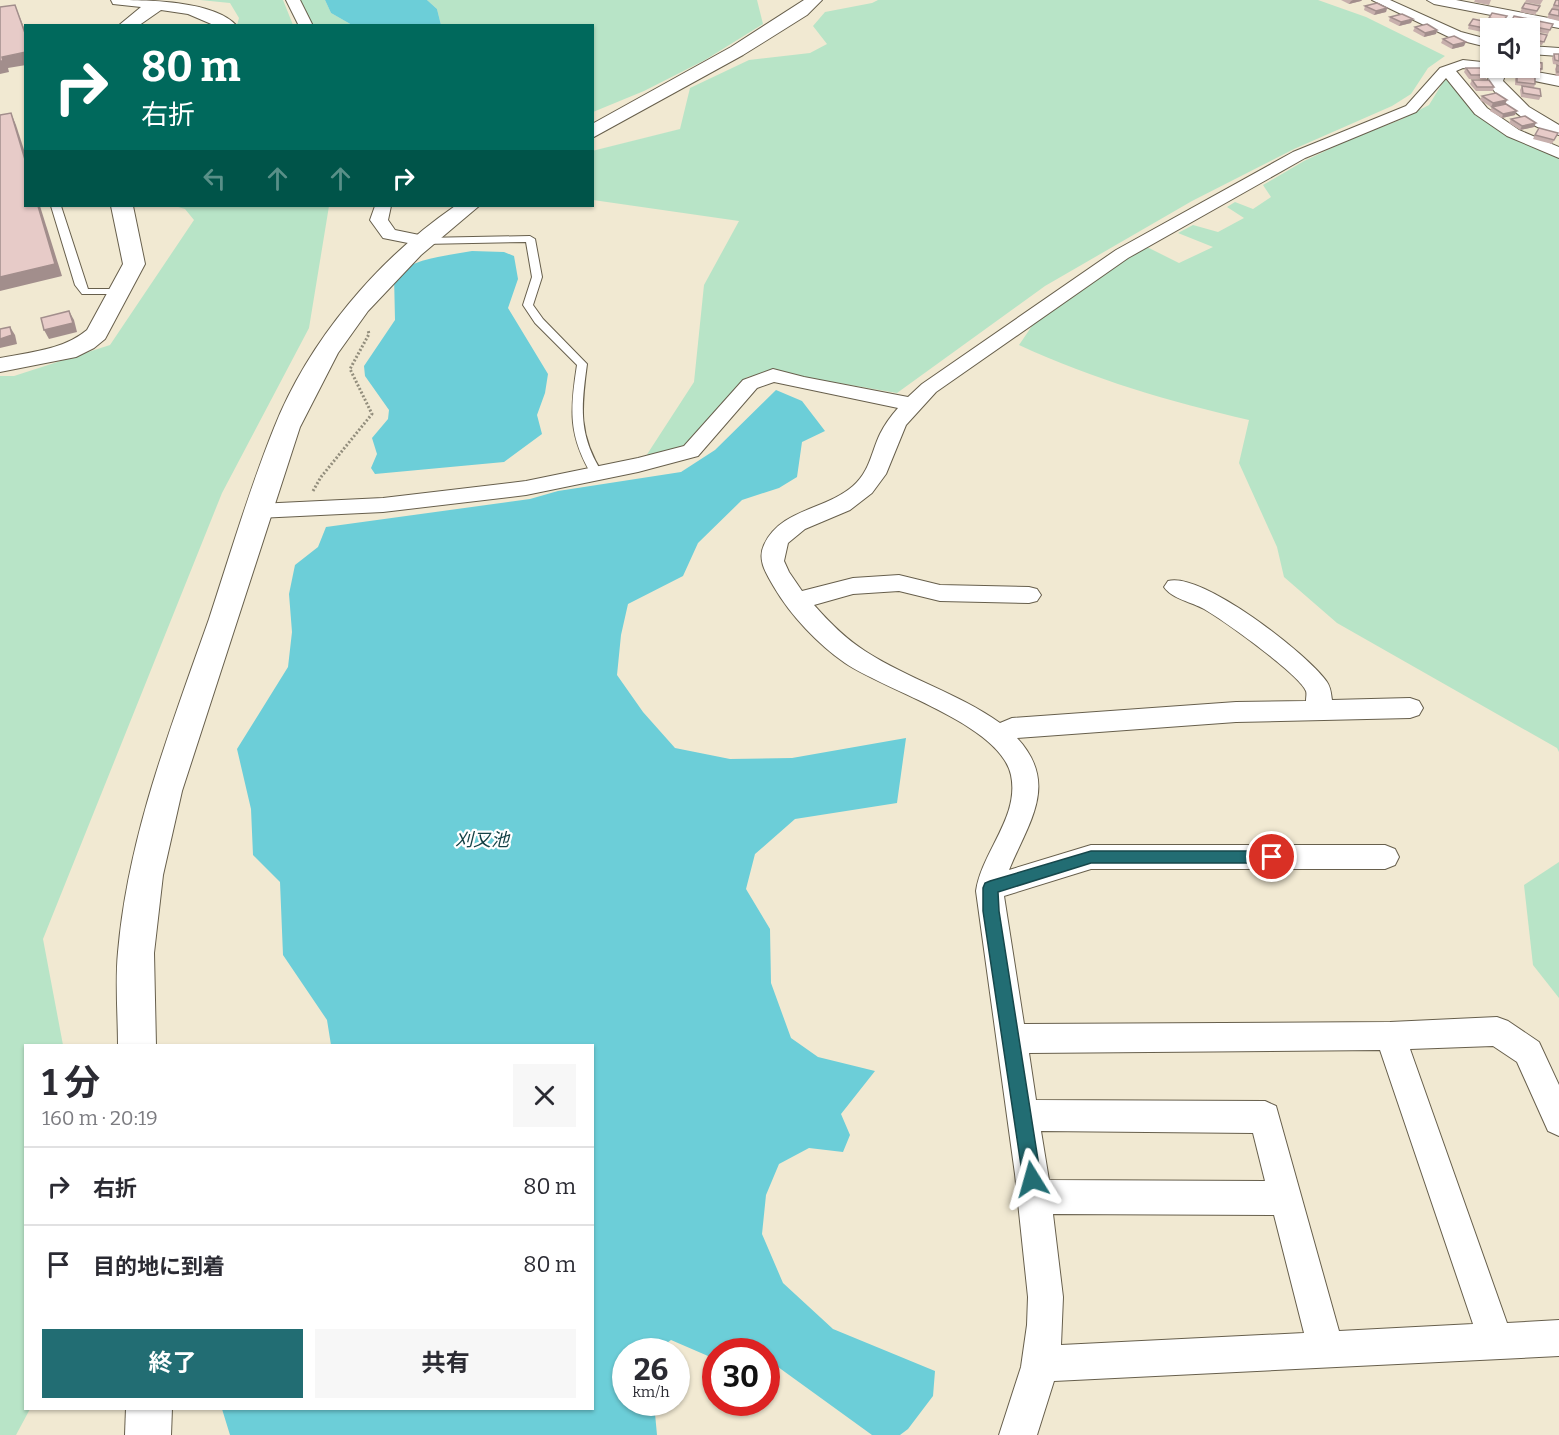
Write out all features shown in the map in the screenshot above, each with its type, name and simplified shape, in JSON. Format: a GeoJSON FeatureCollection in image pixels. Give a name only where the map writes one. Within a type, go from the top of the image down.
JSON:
{"type":"FeatureCollection","features":[{"type":"Feature","properties":{"kind":"street"},"geometry":{"type":"LineString","coordinates":[[122,0],[205,14],[221,19],[227,24]]}},
{"type":"Feature","properties":{"kind":"street"},"geometry":{"type":"LineString","coordinates":[[293,0],[305,24]]}},
{"type":"Feature","properties":{"kind":"street"},"geometry":{"type":"LineString","coordinates":[[594,131],[737,51],[795,16],[814,0]]}},
{"type":"Feature","properties":{"kind":"street"},"geometry":{"type":"LineString","coordinates":[[1379,0],[1456,35],[1480,41]]}},
{"type":"Feature","properties":{"kind":"street"},"geometry":{"type":"LineString","coordinates":[[1434,0],[1502,6],[1559,24]]}},
{"type":"Feature","properties":{"kind":"street"},"geometry":{"type":"LineString","coordinates":[[129,24],[156,5]]}},
{"type":"Feature","properties":{"kind":"street"},"geometry":{"type":"LineString","coordinates":[[1540,51],[1559,52]]}},
{"type":"Feature","properties":{"kind":"street"},"geometry":{"type":"LineString","coordinates":[[1018,1435],[1028,1410],[1040,1364],[1045,1323],[1034,1197],[991,911],[990,888],[1025,807],[1028,790],[1024,771],[1013,752],[999,736],[983,724],[855,658],[819,625],[788,591],[772,560],[779,538],[801,521],[837,507],[866,487],[874,477],[892,429],[912,405],[938,382],[1122,254],[1299,155],[1400,115],[1417,103],[1445,71],[1463,64],[1480,67]]}},
{"type":"Feature","properties":{"kind":"street"},"geometry":{"type":"LineString","coordinates":[[1445,71],[1451,74],[1481,111],[1513,133],[1559,153]]}},
{"type":"Feature","properties":{"kind":"street"},"geometry":{"type":"LineString","coordinates":[[1496,78],[1495,82],[1515,105],[1531,117],[1559,130]]}},
{"type":"Feature","properties":{"kind":"street"},"geometry":{"type":"LineString","coordinates":[[1540,78],[1559,81]]}},
{"type":"Feature","properties":{"kind":"street"},"geometry":{"type":"LineString","coordinates":[[0,365],[67,352],[86,343],[97,334],[134,264],[122,207]]}},
{"type":"Feature","properties":{"kind":"street"},"geometry":{"type":"LineString","coordinates":[[383,207],[379,220],[389,234],[423,241]]}},
{"type":"Feature","properties":{"kind":"street"},"geometry":{"type":"LineString","coordinates":[[137,1044],[136,953],[146,875],[166,790],[287,427],[334,341],[363,304],[423,241],[467,207]]}},
{"type":"Feature","properties":{"kind":"street"},"geometry":{"type":"LineString","coordinates":[[258,511],[383,505],[526,488],[691,452],[750,384],[773,375],[802,384],[912,405]]}},
{"type":"Feature","properties":{"kind":"street"},"geometry":{"type":"LineString","coordinates":[[798,602],[818,594],[853,586],[900,583],[940,593],[1029,595]]}},
{"type":"Feature","properties":{"kind":"street"},"geometry":{"type":"LineString","coordinates":[[1176,587],[1212,603],[1250,627],[1306,674],[1318,689],[1320,710]]}},
{"type":"Feature","properties":{"kind":"street"},"geometry":{"type":"LineString","coordinates":[[999,736],[1012,729],[1236,712],[1410,708]]}},
{"type":"Feature","properties":{"kind":"street"},"geometry":{"type":"LineString","coordinates":[[990,888],[1091,857],[1385,857]]}},
{"type":"Feature","properties":{"kind":"street"},"geometry":{"type":"LineString","coordinates":[[1011,1038],[1390,1036],[1497,1031],[1528,1052],[1559,1120]]}},
{"type":"Feature","properties":{"kind":"street"},"geometry":{"type":"LineString","coordinates":[[1390,1036],[1496,1341]]}},
{"type":"Feature","properties":{"kind":"street"},"geometry":{"type":"LineString","coordinates":[[1022,1115],[1265,1117],[1327,1351]]}},
{"type":"Feature","properties":{"kind":"street"},"geometry":{"type":"LineString","coordinates":[[1034,1197],[1286,1198]]}},
{"type":"Feature","properties":{"kind":"street"},"geometry":{"type":"LineString","coordinates":[[1040,1364],[1559,1338]]}},
{"type":"Feature","properties":{"kind":"street"},"geometry":{"type":"LineString","coordinates":[[148,1435],[149,1410]]}},
{"type":"Feature","properties":{"kind":"lane"},"geometry":{"type":"LineString","coordinates":[[56,207],[80,285],[85,292],[118,292]]}},
{"type":"Feature","properties":{"kind":"lane"},"geometry":{"type":"LineString","coordinates":[[423,241],[530,239],[537,277],[528,305],[539,321],[582,364],[575,420],[585,456],[597,474]]}},
{"type":"Feature","properties":{"kind":"path"},"geometry":{"type":"LineString","coordinates":[[303,510],[321,477],[372,414],[350,369],[369,334],[363,304]]}},
{"type":"Feature","properties":{"kind":"green space"},"geometry":{"type":"Polygon","coordinates":[[[200,0],[283,0],[293,24],[237,24],[239,18],[230,3],[200,0]]]}},
{"type":"Feature","properties":{"kind":"green space"},"geometry":{"type":"Polygon","coordinates":[[[298,0],[325,0],[331,13],[350,24],[310,24],[298,0]]]}},
{"type":"Feature","properties":{"kind":"green space"},"geometry":{"type":"Polygon","coordinates":[[[427,0],[757,0],[763,24],[705,60],[644,91],[594,112],[594,24],[441,24],[437,9],[427,0]]]}},
{"type":"Feature","properties":{"kind":"green space"},"geometry":{"type":"Polygon","coordinates":[[[878,0],[1318,0],[1366,17],[1445,56],[1428,68],[1411,94],[1392,106],[1294,149],[1192,201],[1045,286],[897,393],[774,372],[747,377],[681,450],[646,456],[694,382],[704,285],[739,221],[594,200],[594,150],[680,129],[690,88],[749,60],[810,53],[827,44],[813,26],[825,12],[878,0]]]}},
{"type":"Feature","properties":{"kind":"green space"},"geometry":{"type":"Polygon","coordinates":[[[1445,79],[1462,92],[1477,111],[1559,156],[1559,752],[1557,748],[1337,623],[1284,577],[1277,547],[1239,463],[1249,420],[1132,388],[1076,369],[1019,345],[1034,323],[1145,246],[1179,263],[1213,247],[1178,233],[1193,225],[1218,232],[1244,218],[1227,207],[1235,202],[1253,209],[1271,197],[1263,185],[1304,161],[1353,138],[1400,120],[1429,105],[1445,79]]]}},
{"type":"Feature","properties":{"kind":"green space"},"geometry":{"type":"Polygon","coordinates":[[[178,207],[329,207],[309,328],[222,493],[43,939],[63,1044],[24,1044],[24,1410],[29,1410],[16,1435],[0,1435],[0,376],[14,376],[110,345],[194,220],[185,209],[178,207]]]}},
{"type":"Feature","properties":{"kind":"green space"},"geometry":{"type":"Polygon","coordinates":[[[1559,862],[1559,998],[1533,965],[1524,885],[1559,862]]]}},
{"type":"Feature","properties":{"kind":"water"},"geometry":{"type":"Polygon","coordinates":[[[325,0],[427,0],[437,9],[441,24],[350,24],[331,13],[325,0]]]}},
{"type":"Feature","properties":{"kind":"water"},"geometry":{"type":"Polygon","coordinates":[[[472,251],[504,252],[514,256],[518,279],[508,308],[548,374],[545,393],[537,415],[542,434],[504,462],[375,474],[371,468],[377,454],[372,438],[388,419],[389,410],[365,376],[364,366],[395,320],[394,275],[421,261],[472,251]]]}},
{"type":"Feature","properties":{"kind":"water","name":"刈又池"},"geometry":{"type":"Polygon","coordinates":[[[776,390],[802,401],[825,431],[802,442],[797,477],[779,488],[742,500],[698,543],[683,576],[628,604],[621,635],[617,675],[643,712],[675,748],[730,759],[792,758],[906,738],[897,803],[795,819],[755,854],[746,889],[770,929],[771,983],[791,1038],[818,1057],[875,1071],[841,1114],[850,1135],[843,1152],[809,1148],[779,1164],[766,1195],[762,1234],[783,1283],[833,1329],[935,1371],[933,1396],[908,1429],[900,1435],[872,1435],[780,1368],[780,1338],[702,1338],[702,1353],[690,1348],[690,1338],[612,1338],[612,1416],[655,1416],[657,1435],[230,1435],[222,1410],[594,1410],[594,1044],[331,1044],[327,1020],[283,955],[280,882],[253,855],[251,809],[237,749],[288,667],[292,632],[289,594],[295,565],[318,547],[326,527],[530,499],[558,491],[681,472],[715,450],[776,390]]]}},
{"type":"Feature","properties":{"kind":"building"},"geometry":{"type":"Polygon","coordinates":[[[1377,3],[1387,8],[1376,11],[1365,6],[1377,3]]]}},
{"type":"Feature","properties":{"kind":"building"},"geometry":{"type":"Polygon","coordinates":[[[1525,3],[1540,6],[1537,11],[1522,8],[1525,3]]]}},
{"type":"Feature","properties":{"kind":"building"},"geometry":{"type":"Polygon","coordinates":[[[15,5],[24,30],[24,52],[2,57],[3,61],[0,61],[0,7],[15,5]]]}},
{"type":"Feature","properties":{"kind":"building"},"geometry":{"type":"Polygon","coordinates":[[[1552,9],[1559,10],[1559,16],[1549,14],[1552,9]]]}},
{"type":"Feature","properties":{"kind":"building"},"geometry":{"type":"Polygon","coordinates":[[[1492,13],[1507,16],[1505,18],[1489,18],[1492,13]]]}},
{"type":"Feature","properties":{"kind":"building"},"geometry":{"type":"Polygon","coordinates":[[[1402,14],[1413,19],[1401,22],[1390,17],[1402,14]]]}},
{"type":"Feature","properties":{"kind":"building"},"geometry":{"type":"Polygon","coordinates":[[[1473,19],[1480,20],[1480,27],[1469,25],[1473,19]]]}},
{"type":"Feature","properties":{"kind":"building"},"geometry":{"type":"Polygon","coordinates":[[[1540,21],[1553,24],[1550,30],[1540,28],[1540,21]]]}},
{"type":"Feature","properties":{"kind":"building"},"geometry":{"type":"Polygon","coordinates":[[[1427,24],[1437,30],[1425,33],[1415,27],[1427,24]]]}},
{"type":"Feature","properties":{"kind":"building"},"geometry":{"type":"Polygon","coordinates":[[[1540,34],[1547,35],[1544,42],[1540,41],[1540,34]]]}},
{"type":"Feature","properties":{"kind":"building"},"geometry":{"type":"Polygon","coordinates":[[[1454,36],[1466,42],[1453,45],[1443,39],[1454,36]]]}},
{"type":"Feature","properties":{"kind":"building"},"geometry":{"type":"Polygon","coordinates":[[[1554,54],[1559,54],[1559,61],[1555,60],[1554,54]]]}},
{"type":"Feature","properties":{"kind":"building"},"geometry":{"type":"Polygon","coordinates":[[[1466,68],[1480,68],[1480,75],[1471,75],[1466,68]]]}},
{"type":"Feature","properties":{"kind":"building"},"geometry":{"type":"Polygon","coordinates":[[[1517,78],[1535,78],[1535,84],[1517,82],[1517,78]]]}},
{"type":"Feature","properties":{"kind":"building"},"geometry":{"type":"Polygon","coordinates":[[[1472,80],[1489,80],[1494,87],[1477,87],[1472,80]]]}},
{"type":"Feature","properties":{"kind":"building"},"geometry":{"type":"Polygon","coordinates":[[[1522,86],[1540,89],[1541,96],[1523,93],[1522,86]]]}},
{"type":"Feature","properties":{"kind":"building"},"geometry":{"type":"Polygon","coordinates":[[[1496,93],[1507,100],[1493,103],[1482,96],[1496,93]]]}},
{"type":"Feature","properties":{"kind":"building"},"geometry":{"type":"Polygon","coordinates":[[[1506,104],[1517,111],[1503,114],[1492,107],[1506,104]]]}},
{"type":"Feature","properties":{"kind":"building"},"geometry":{"type":"Polygon","coordinates":[[[11,113],[24,156],[24,207],[38,207],[55,264],[0,277],[0,115],[11,113]]]}},
{"type":"Feature","properties":{"kind":"building"},"geometry":{"type":"Polygon","coordinates":[[[1525,116],[1536,123],[1522,126],[1511,119],[1525,116]]]}},
{"type":"Feature","properties":{"kind":"building"},"geometry":{"type":"Polygon","coordinates":[[[1539,128],[1558,133],[1554,140],[1535,135],[1539,128]]]}},
{"type":"Feature","properties":{"kind":"building"},"geometry":{"type":"Polygon","coordinates":[[[69,311],[73,323],[44,330],[41,318],[69,311]]]}},
{"type":"Feature","properties":{"kind":"building"},"geometry":{"type":"Polygon","coordinates":[[[10,327],[12,335],[0,339],[0,329],[10,327]]]}},
{"type":"Feature","properties":{"kind":"route"},"geometry":{"type":"LineString","coordinates":[[1032,1179],[991,911],[990,888],[1091,857],[1272,857]]}}]}
